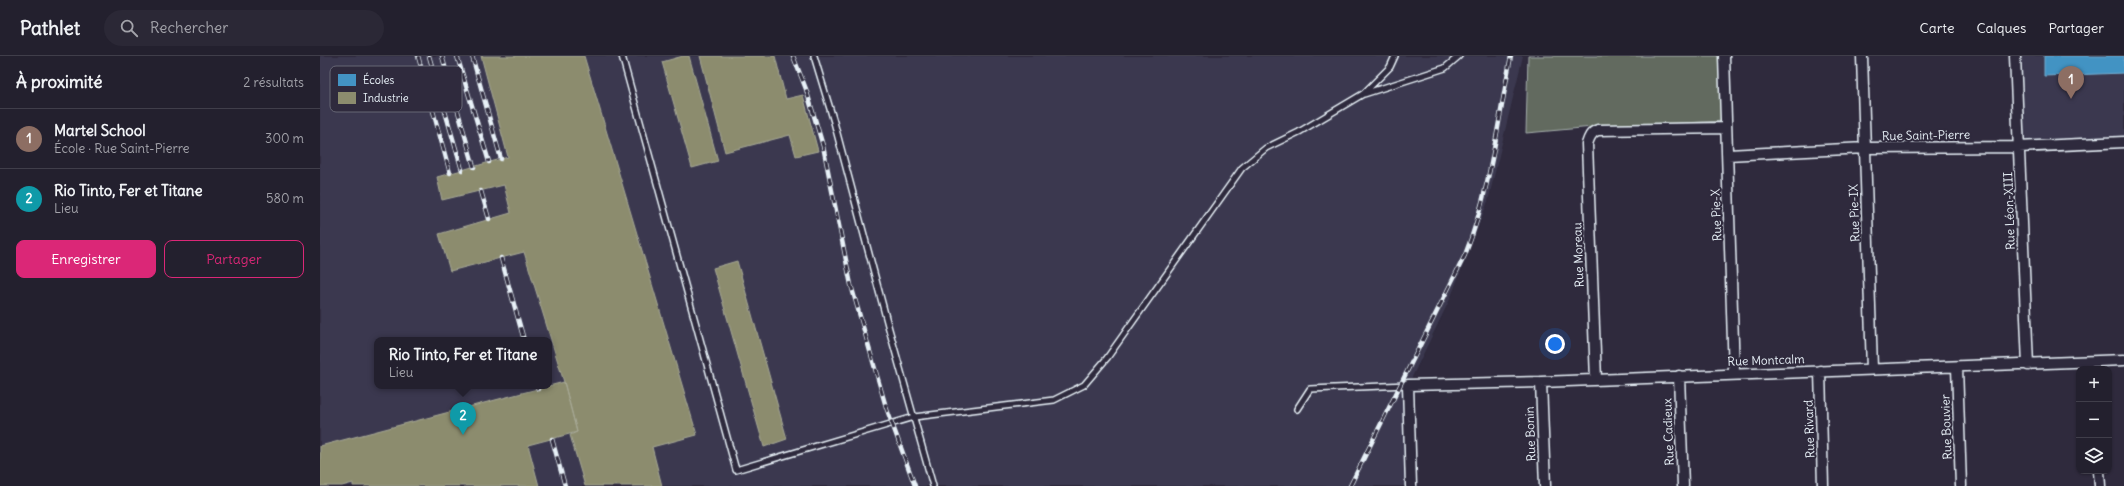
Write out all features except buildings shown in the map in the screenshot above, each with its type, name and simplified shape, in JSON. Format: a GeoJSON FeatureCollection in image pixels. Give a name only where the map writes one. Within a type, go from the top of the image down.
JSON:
{"type":"FeatureCollection","features":[{"type":"Feature","properties":{"kind":"street","name":"Rue Pie-X"},"geometry":{"type":"LineString","coordinates":[[1724,56],[1734,374]]}},
{"type":"Feature","properties":{"kind":"street","name":"Rue Pie-IX"},"geometry":{"type":"LineString","coordinates":[[1862,56],[1872,370]]}},
{"type":"Feature","properties":{"kind":"street","name":"Rue Léon-XIII"},"geometry":{"type":"LineString","coordinates":[[2016,56],[2028,365]]}},
{"type":"Feature","properties":{"kind":"street","name":"Rue Moreau"},"geometry":{"type":"LineString","coordinates":[[1596,380],[1587,144],[1593,131],[1726,128]]}},
{"type":"Feature","properties":{"kind":"street","name":"Rue Saint-Pierre"},"geometry":{"type":"LineString","coordinates":[[1728,155],[1865,148],[2019,147],[2124,142]]}},
{"type":"Feature","properties":{"kind":"street","name":"Rue Montcalm"},"geometry":{"type":"LineString","coordinates":[[1408,385],[1541,382],[1957,367],[2095,365],[2124,360]]}},
{"type":"Feature","properties":{"kind":"street","name":"Rue Bouvier"},"geometry":{"type":"LineString","coordinates":[[1957,367],[1961,486]]}},
{"type":"Feature","properties":{"kind":"street","name":"Rue Rivard"},"geometry":{"type":"LineString","coordinates":[[1820,371],[1823,486]]}},
{"type":"Feature","properties":{"kind":"street","name":"Rue Cadieux"},"geometry":{"type":"LineString","coordinates":[[1679,376],[1683,486]]}},
{"type":"Feature","properties":{"kind":"street","name":"Rue Bonin"},"geometry":{"type":"LineString","coordinates":[[1541,382],[1545,486]]}},
{"type":"Feature","properties":{"kind":"street"},"geometry":{"type":"LineString","coordinates":[[1408,385],[1411,486]]}},
{"type":"Feature","properties":{"kind":"street"},"geometry":{"type":"LineString","coordinates":[[2100,474],[2100,486]]}},
{"type":"Feature","properties":{"kind":"lane"},"geometry":{"type":"LineString","coordinates":[[622,56],[736,470],[914,418],[1054,400],[1084,385],[1107,358],[1242,168],[1266,148],[1299,132],[1363,94],[1445,68],[1459,56]]}},
{"type":"Feature","properties":{"kind":"lane"},"geometry":{"type":"LineString","coordinates":[[814,56],[834,122],[933,486]]}},
{"type":"Feature","properties":{"kind":"lane"},"geometry":{"type":"LineString","coordinates":[[1363,94],[1390,67],[1395,56]]}},
{"type":"Feature","properties":{"kind":"lane"},"geometry":{"type":"LineString","coordinates":[[1297,409],[1310,389],[1408,385]]}},
{"type":"Feature","properties":{"kind":"shaded area"},"geometry":{"type":"Polygon","coordinates":[[[320,56],[1523,56],[1488,201],[1450,299],[1408,385],[1409,486],[320,486],[320,56]]]}},
{"type":"Feature","properties":{"kind":"shaded area"},"geometry":{"type":"Polygon","coordinates":[[[2016,56],[2124,56],[2124,142],[2019,147],[2016,56]]]}},
{"type":"Feature","properties":{"kind":"green space"},"geometry":{"type":"Polygon","coordinates":[[[1528,56],[1723,56],[1726,121],[1593,127],[1526,133],[1528,56]]]}},
{"type":"Feature","properties":{"kind":"railway"},"geometry":{"type":"LineString","coordinates":[[418,56],[421,66]]}},
{"type":"Feature","properties":{"kind":"railway"},"geometry":{"type":"LineString","coordinates":[[429,56],[432,66]]}},
{"type":"Feature","properties":{"kind":"railway"},"geometry":{"type":"LineString","coordinates":[[442,56],[445,66]]}},
{"type":"Feature","properties":{"kind":"railway"},"geometry":{"type":"LineString","coordinates":[[457,56],[460,66]]}},
{"type":"Feature","properties":{"kind":"railway"},"geometry":{"type":"LineString","coordinates":[[472,56],[501,159]]}},
{"type":"Feature","properties":{"kind":"railway"},"geometry":{"type":"LineString","coordinates":[[793,56],[806,89],[823,146],[851,285],[886,407],[915,486]]}},
{"type":"Feature","properties":{"kind":"railway"},"geometry":{"type":"LineString","coordinates":[[1350,486],[1465,255],[1474,231],[1487,182],[1511,56]]}},
{"type":"Feature","properties":{"kind":"railway"},"geometry":{"type":"LineString","coordinates":[[462,73],[489,162]]}},
{"type":"Feature","properties":{"kind":"railway"},"geometry":{"type":"LineString","coordinates":[[433,112],[450,173]]}},
{"type":"Feature","properties":{"kind":"railway"},"geometry":{"type":"LineString","coordinates":[[445,112],[462,170]]}},
{"type":"Feature","properties":{"kind":"railway"},"geometry":{"type":"LineString","coordinates":[[458,112],[474,167]]}},
{"type":"Feature","properties":{"kind":"railway"},"geometry":{"type":"LineString","coordinates":[[481,191],[489,219]]}},
{"type":"Feature","properties":{"kind":"railway"},"geometry":{"type":"LineString","coordinates":[[501,258],[523,337]]}},
{"type":"Feature","properties":{"kind":"railway"},"geometry":{"type":"LineString","coordinates":[[552,439],[565,486]]}},
{"type":"Feature","properties":{"kind":"place","name":"Martel School"},"geometry":{"type":"Point","coordinates":[2071,99]}},
{"type":"Feature","properties":{"kind":"place","name":"Rio Tinto, Fer et Titane"},"geometry":{"type":"Point","coordinates":[463,435]}}]}
